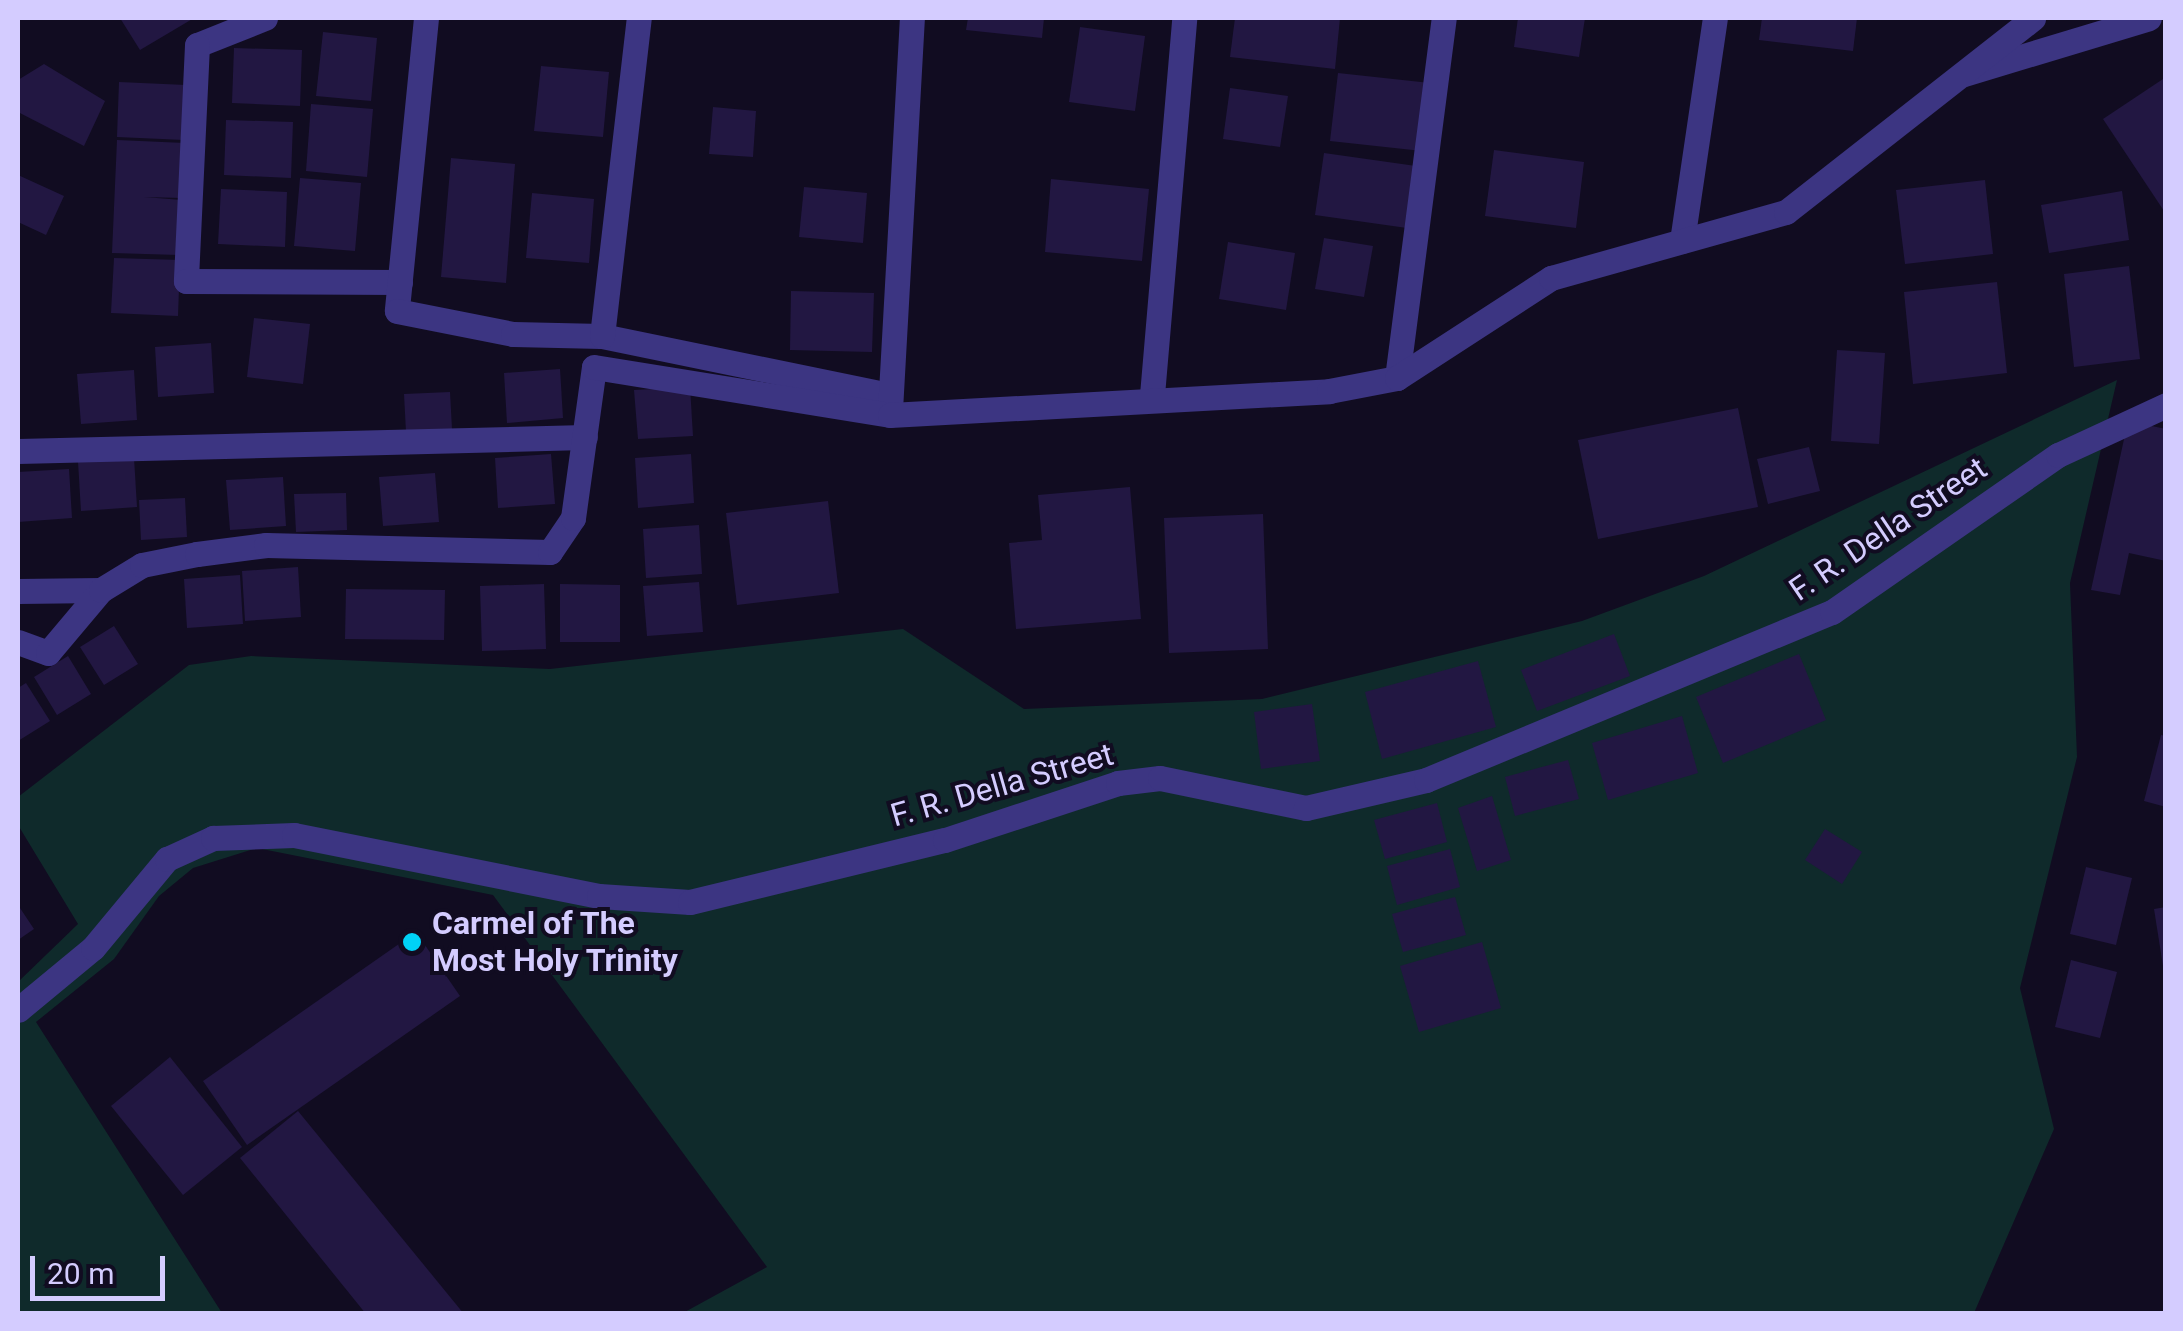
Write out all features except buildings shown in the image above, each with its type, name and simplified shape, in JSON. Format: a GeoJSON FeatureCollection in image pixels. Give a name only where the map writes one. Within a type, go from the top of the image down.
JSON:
{"type":"FeatureCollection","features":[{"type":"Feature","properties":{"kind":"street"},"geometry":{"type":"LineString","coordinates":[[265,18],[197,45],[186,281],[400,282]]}},
{"type":"Feature","properties":{"kind":"street"},"geometry":{"type":"LineString","coordinates":[[426,18],[397,311],[512,334],[602,336],[890,405]]}},
{"type":"Feature","properties":{"kind":"street"},"geometry":{"type":"LineString","coordinates":[[602,336],[639,18]]}},
{"type":"Feature","properties":{"kind":"street"},"geometry":{"type":"LineString","coordinates":[[890,405],[912,18]]}},
{"type":"Feature","properties":{"kind":"street"},"geometry":{"type":"LineString","coordinates":[[1152,395],[1184,18]]}},
{"type":"Feature","properties":{"kind":"street"},"geometry":{"type":"LineString","coordinates":[[1397,378],[1444,18]]}},
{"type":"Feature","properties":{"kind":"street"},"geometry":{"type":"LineString","coordinates":[[1682,241],[1715,18]]}},
{"type":"Feature","properties":{"kind":"street"},"geometry":{"type":"LineString","coordinates":[[18,642],[48,653],[100,590],[142,565],[266,545],[550,552],[569,532],[594,366],[890,405],[1152,395],[1281,395],[1397,378],[1514,294],[1786,212],[1949,78],[2033,18]]}},
{"type":"Feature","properties":{"kind":"street"},"geometry":{"type":"LineString","coordinates":[[1949,78],[2150,18]]}},
{"type":"Feature","properties":{"kind":"street","name":"F. R. Della Street"},"geometry":{"type":"LineString","coordinates":[[18,1010],[93,948],[157,868],[213,838],[294,836],[545,887],[690,902],[946,840],[1128,781],[1160,778],[1306,808],[1409,786],[1578,725],[1832,612],[2058,456],[2166,405]]}},
{"type":"Feature","properties":{"kind":"street"},"geometry":{"type":"LineString","coordinates":[[18,451],[584,437]]}},
{"type":"Feature","properties":{"kind":"street"},"geometry":{"type":"LineString","coordinates":[[18,591],[100,590]]}},
{"type":"Feature","properties":{"kind":"green space"},"geometry":{"type":"Polygon","coordinates":[[[2117,380],[2070,583],[2077,757],[2020,988],[2054,1129],[1974,1313],[683,1313],[767,1267],[493,895],[257,848],[193,868],[159,896],[114,959],[36,1022],[222,1313],[18,1314],[18,982],[78,924],[18,825],[18,797],[189,665],[251,656],[550,669],[903,629],[1024,709],[1262,699],[1582,621],[1704,576],[2117,380]]]}},
{"type":"Feature","properties":{"kind":"place","name":"Carmel of The Most Holy Trinity"},"geometry":{"type":"Point","coordinates":[412,942]}}]}
